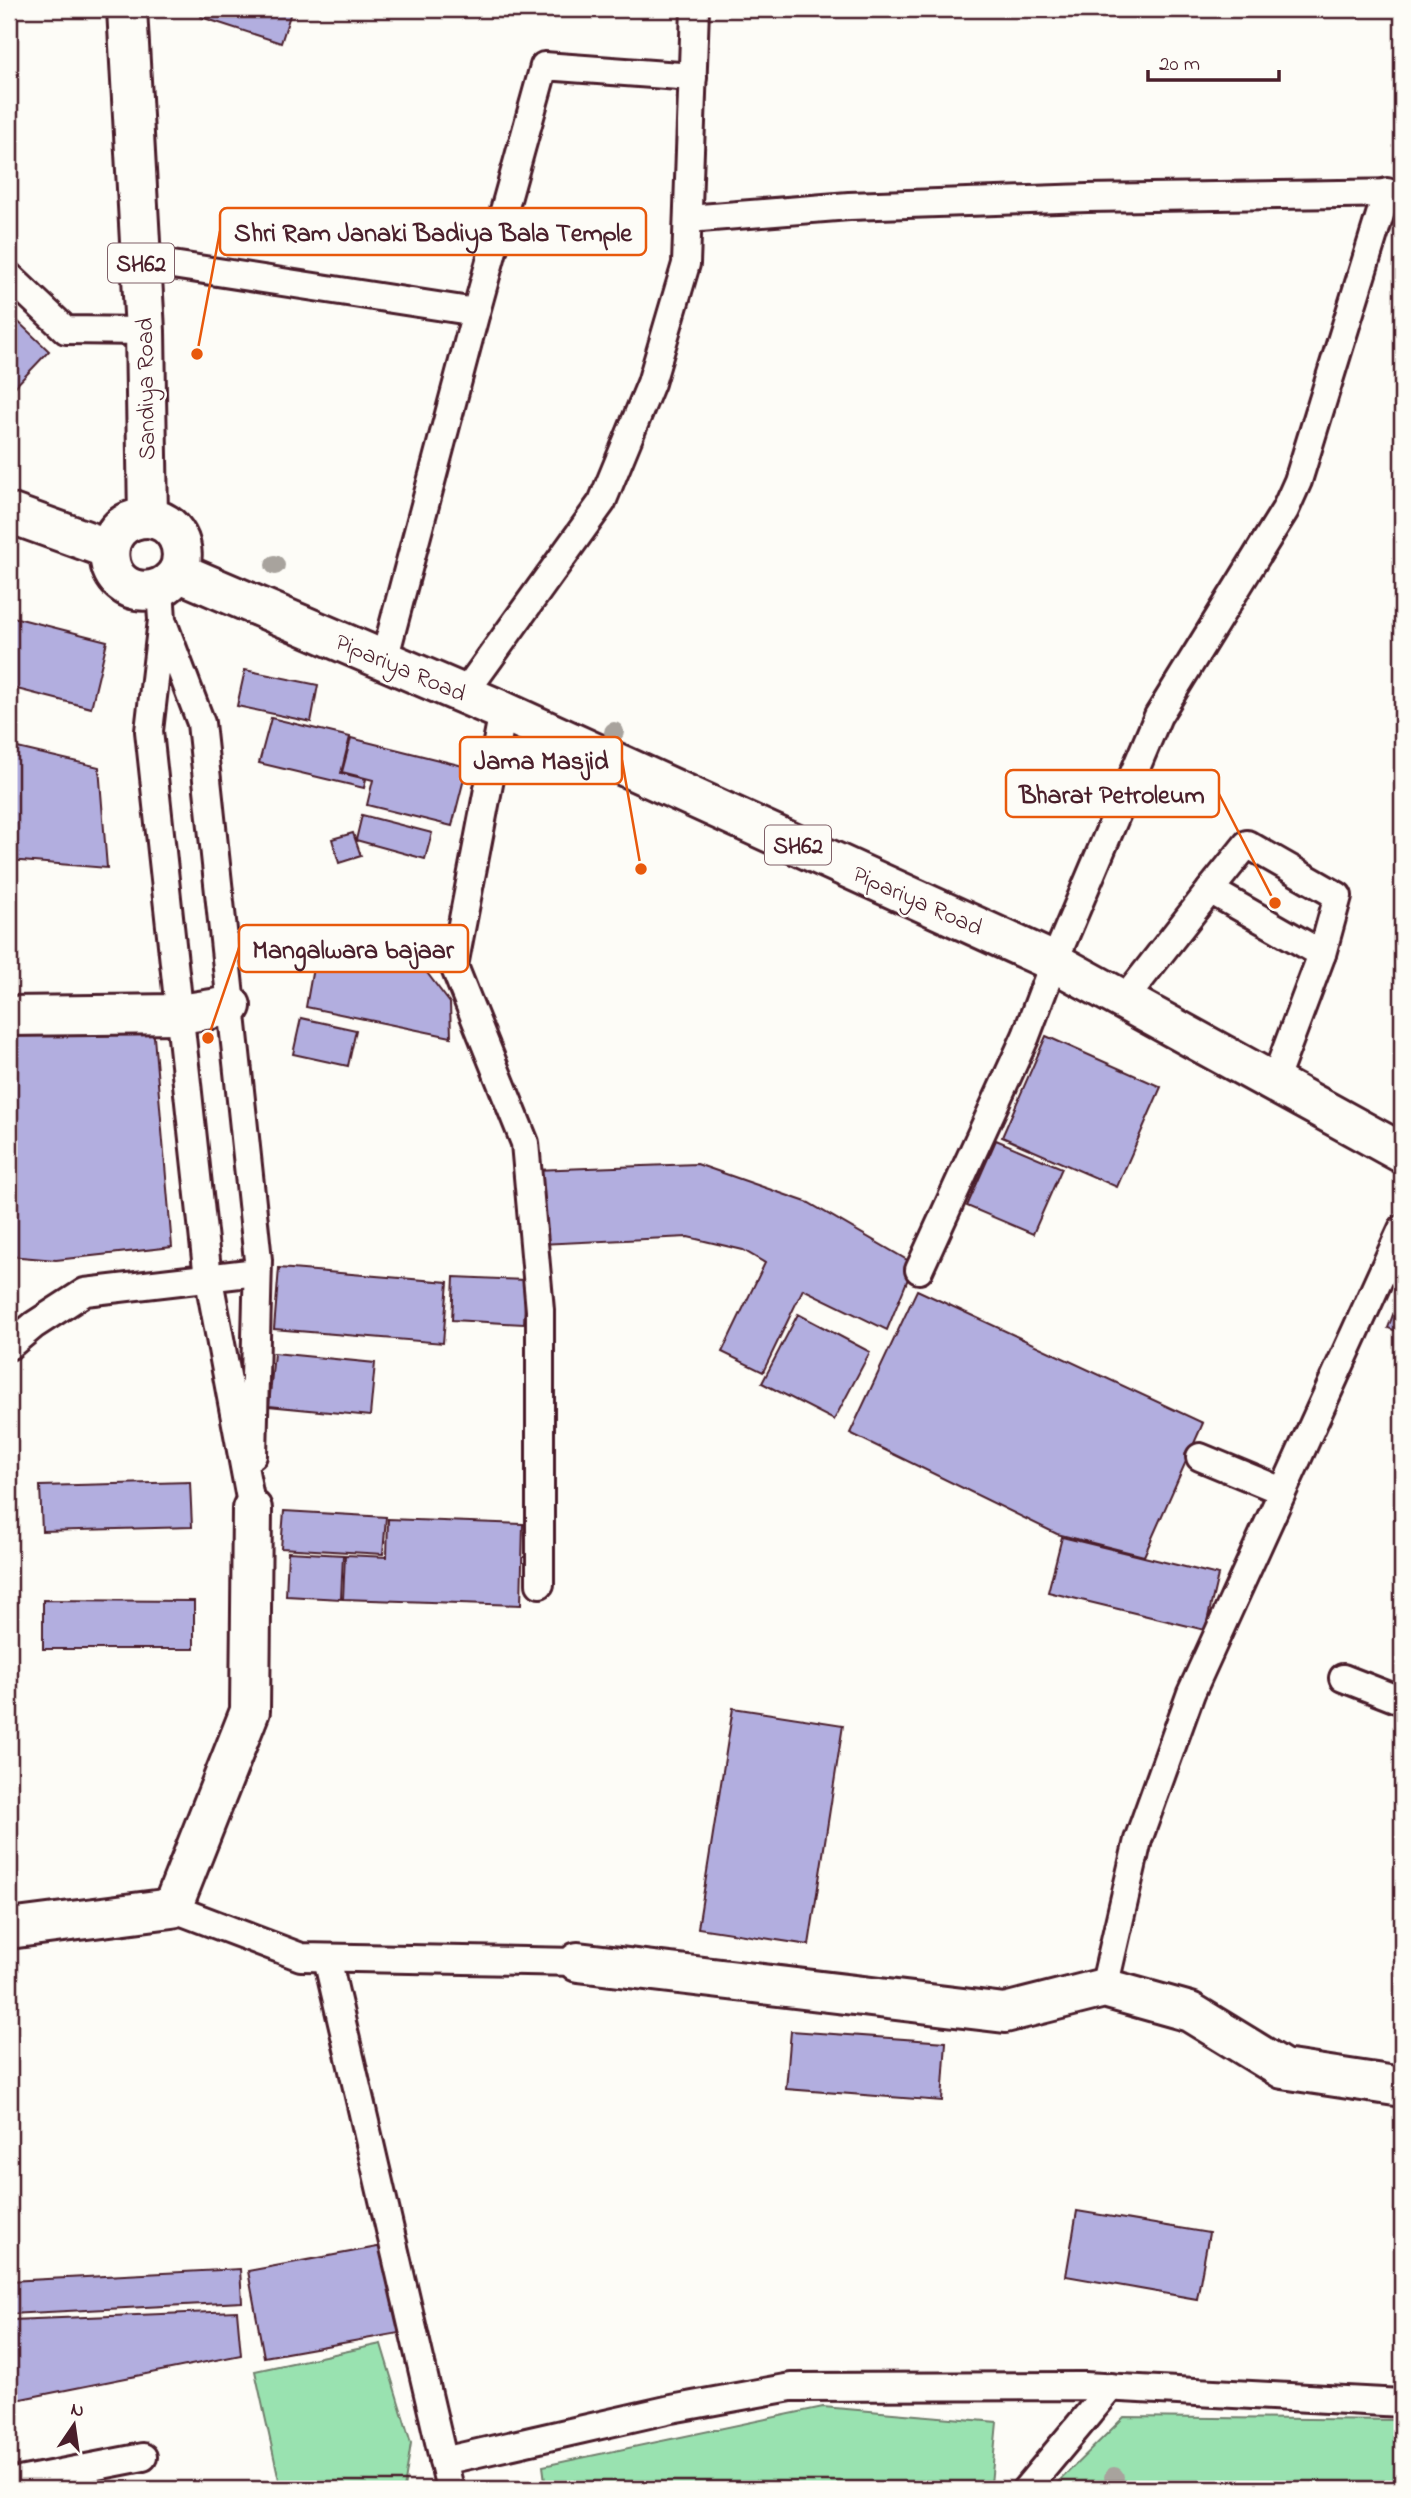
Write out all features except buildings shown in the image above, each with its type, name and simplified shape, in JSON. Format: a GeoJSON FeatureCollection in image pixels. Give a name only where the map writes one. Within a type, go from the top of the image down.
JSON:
{"type":"FeatureCollection","features":[{"type":"Feature","properties":{"kind":"main road","name":"Sandiya Road"},"geometry":{"type":"LineString","coordinates":[[127,9],[145,331],[148,518]]}},
{"type":"Feature","properties":{"kind":"main road"},"geometry":{"type":"LineString","coordinates":[[9,513],[109,549]]}},
{"type":"Feature","properties":{"kind":"main road"},"geometry":{"type":"LineString","coordinates":[[148,518],[155,518],[170,527],[178,537],[182,549],[182,561],[166,593],[143,591],[125,585],[113,572],[109,549],[113,536],[120,528],[136,519],[148,518]]}},
{"type":"Feature","properties":{"kind":"main road","name":"Pipariya Road"},"geometry":{"type":"LineString","coordinates":[[166,593],[384,660],[503,711],[1054,962],[1402,1153]]}},
{"type":"Feature","properties":{"kind":"main road"},"geometry":{"type":"LineString","coordinates":[[9,1016],[180,1014],[231,1006]]}},
{"type":"Feature","properties":{"kind":"main road"},"geometry":{"type":"LineString","coordinates":[[9,1929],[172,1908],[250,1711],[252,1509]]}},
{"type":"Feature","properties":{"kind":"main road"},"geometry":{"type":"LineString","coordinates":[[578,1962],[1004,2013],[1104,1988],[1190,2012],[1283,2069],[1402,2087]]}},
{"type":"Feature","properties":{"kind":"lane"},"geometry":{"type":"LineString","coordinates":[[464,694],[602,502],[651,383],[686,264],[695,9]]}},
{"type":"Feature","properties":{"kind":"lane"},"geometry":{"type":"LineString","coordinates":[[384,660],[544,66],[693,77]]}},
{"type":"Feature","properties":{"kind":"lane"},"geometry":{"type":"LineString","coordinates":[[688,219],[849,206],[1395,192],[1298,481],[1285,510],[1158,716],[1054,962],[1026,1036],[919,1270]]}},
{"type":"Feature","properties":{"kind":"lane"},"geometry":{"type":"LineString","coordinates":[[140,260],[476,312]]}},
{"type":"Feature","properties":{"kind":"lane"},"geometry":{"type":"LineString","coordinates":[[9,276],[66,330],[145,331]]}},
{"type":"Feature","properties":{"kind":"lane"},"geometry":{"type":"LineString","coordinates":[[166,593],[201,723],[258,1260],[252,1509]]}},
{"type":"Feature","properties":{"kind":"lane"},"geometry":{"type":"LineString","coordinates":[[166,593],[149,731],[209,1278],[252,1509]]}},
{"type":"Feature","properties":{"kind":"lane"},"geometry":{"type":"LineString","coordinates":[[503,711],[454,966],[525,1143],[540,1310],[540,1584]]}},
{"type":"Feature","properties":{"kind":"lane"},"geometry":{"type":"LineString","coordinates":[[1124,1000],[1247,844],[1338,896],[1322,954],[1274,1082]]}},
{"type":"Feature","properties":{"kind":"lane"},"geometry":{"type":"LineString","coordinates":[[1210,890],[1322,954]]}},
{"type":"Feature","properties":{"kind":"lane"},"geometry":{"type":"LineString","coordinates":[[1104,1988],[1138,1840],[1191,1693],[1402,1229]]}},
{"type":"Feature","properties":{"kind":"lane"},"geometry":{"type":"LineString","coordinates":[[9,1346],[34,1325],[85,1292],[257,1272]]}},
{"type":"Feature","properties":{"kind":"lane"},"geometry":{"type":"LineString","coordinates":[[1200,1457],[1282,1491]]}},
{"type":"Feature","properties":{"kind":"lane"},"geometry":{"type":"LineString","coordinates":[[1343,1678],[1402,1701]]}},
{"type":"Feature","properties":{"kind":"lane"},"geometry":{"type":"LineString","coordinates":[[172,1908],[300,1957],[578,1962]]}},
{"type":"Feature","properties":{"kind":"lane"},"geometry":{"type":"LineString","coordinates":[[327,1958],[450,2489]]}},
{"type":"Feature","properties":{"kind":"lane"},"geometry":{"type":"LineString","coordinates":[[443,2460],[671,2409],[791,2387],[1111,2387],[1402,2403]]}},
{"type":"Feature","properties":{"kind":"lane"},"geometry":{"type":"LineString","coordinates":[[1026,2489],[1111,2387]]}},
{"type":"Feature","properties":{"kind":"lane"},"geometry":{"type":"LineString","coordinates":[[9,2483],[143,2457]]}},
{"type":"Feature","properties":{"kind":"green space"},"geometry":{"type":"Polygon","coordinates":[[[381,2344],[411,2443],[404,2489],[281,2489],[255,2371],[381,2344]]]}},
{"type":"Feature","properties":{"kind":"green space"},"geometry":{"type":"Polygon","coordinates":[[[823,2407],[997,2422],[991,2484],[979,2489],[546,2489],[543,2466],[823,2407]]]}},
{"type":"Feature","properties":{"kind":"green space"},"geometry":{"type":"Polygon","coordinates":[[[1124,2417],[1402,2420],[1402,2482],[1351,2489],[1051,2489],[1124,2417]]]}},
{"type":"Feature","properties":{"kind":"place","name":"Shri Ram Janaki Badiya Bala Temple"},"geometry":{"type":"Point","coordinates":[197,354]}},
{"type":"Feature","properties":{"kind":"place","name":"Jama Masjid"},"geometry":{"type":"Point","coordinates":[641,869]}},
{"type":"Feature","properties":{"kind":"place","name":"Bharat Petroleum"},"geometry":{"type":"Point","coordinates":[1275,903]}},
{"type":"Feature","properties":{"kind":"place","name":"Mangalwara bajaar"},"geometry":{"type":"Point","coordinates":[208,1038]}}]}
